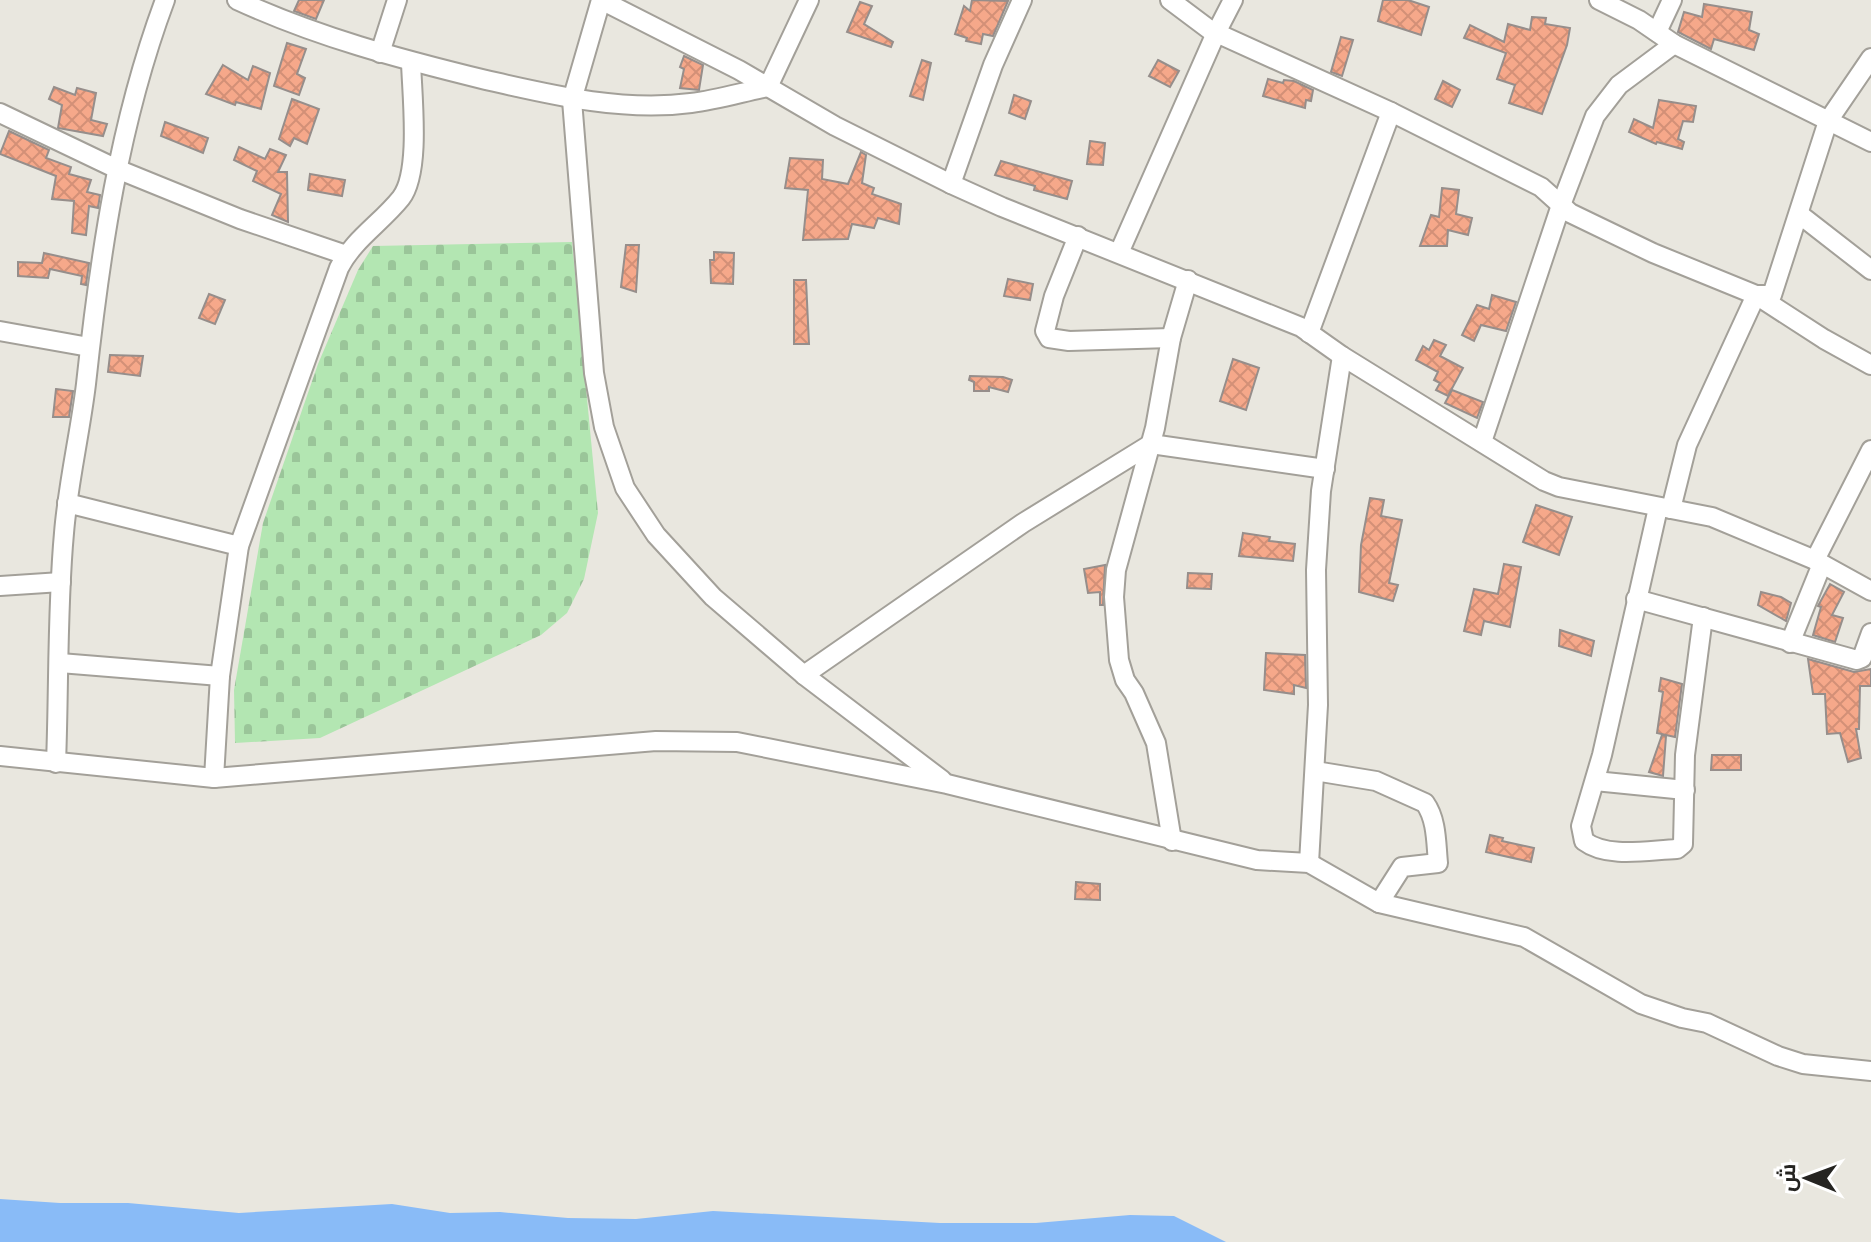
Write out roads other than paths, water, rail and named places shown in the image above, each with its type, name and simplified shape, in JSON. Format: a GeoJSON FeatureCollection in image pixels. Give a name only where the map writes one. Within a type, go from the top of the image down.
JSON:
{"type":"FeatureCollection","features":[{"type":"Feature","properties":{"kind":"street"},"geometry":{"type":"LineString","coordinates":[[56,763],[61,582],[67,503],[78,448],[89,347],[117,169],[147,48],[165,0]]}},
{"type":"Feature","properties":{"kind":"street"},"geometry":{"type":"LineString","coordinates":[[237,0],[311,32],[380,53],[572,100],[690,103],[768,87]]}},
{"type":"Feature","properties":{"kind":"street"},"geometry":{"type":"LineString","coordinates":[[380,53],[397,0]]}},
{"type":"Feature","properties":{"kind":"street"},"geometry":{"type":"LineString","coordinates":[[947,784],[804,675],[713,597],[656,535],[625,488],[604,427],[594,373],[572,100],[601,0],[768,87],[835,126],[951,184],[1188,280],[1309,333],[1544,481],[1559,487],[1712,517],[1818,562],[1871,591]]}},
{"type":"Feature","properties":{"kind":"street"},"geometry":{"type":"LineString","coordinates":[[768,87],[809,0]]}},
{"type":"Feature","properties":{"kind":"street"},"geometry":{"type":"LineString","coordinates":[[951,184],[993,65],[1022,0]]}},
{"type":"Feature","properties":{"kind":"street"},"geometry":{"type":"LineString","coordinates":[[1170,0],[1216,33],[1391,112],[1541,187],[1570,213],[1653,253],[1756,295],[1871,365]]}},
{"type":"Feature","properties":{"kind":"street"},"geometry":{"type":"LineString","coordinates":[[1119,253],[1233,0]]}},
{"type":"Feature","properties":{"kind":"street"},"geometry":{"type":"LineString","coordinates":[[1599,0],[1625,12],[1674,44],[1871,142]]}},
{"type":"Feature","properties":{"kind":"street"},"geometry":{"type":"LineString","coordinates":[[1657,32],[1672,0]]}},
{"type":"Feature","properties":{"kind":"street"},"geometry":{"type":"LineString","coordinates":[[1482,442],[1561,205],[1595,116],[1619,85],[1674,44]]}},
{"type":"Feature","properties":{"kind":"street"},"geometry":{"type":"LineString","coordinates":[[1756,295],[1772,295],[1828,121],[1871,58]]}},
{"type":"Feature","properties":{"kind":"street"},"geometry":{"type":"LineString","coordinates":[[214,778],[220,676],[239,546],[339,268],[346,255],[402,197],[411,176],[411,62]]}},
{"type":"Feature","properties":{"kind":"street"},"geometry":{"type":"LineString","coordinates":[[1309,333],[1391,112]]}},
{"type":"Feature","properties":{"kind":"street"},"geometry":{"type":"LineString","coordinates":[[0,113],[117,169],[240,219],[346,255]]}},
{"type":"Feature","properties":{"kind":"street"},"geometry":{"type":"LineString","coordinates":[[1799,214],[1871,270]]}},
{"type":"Feature","properties":{"kind":"street"},"geometry":{"type":"LineString","coordinates":[[1078,236],[1054,296],[1045,331],[1049,338],[1057,341],[1171,338]]}},
{"type":"Feature","properties":{"kind":"street"},"geometry":{"type":"LineString","coordinates":[[1172,841],[1156,743],[1125,680],[1119,660],[1114,597],[1116,570],[1151,444],[1171,338],[1188,280]]}},
{"type":"Feature","properties":{"kind":"street"},"geometry":{"type":"LineString","coordinates":[[1703,617],[1685,755],[1681,847],[1614,852],[1593,848],[1584,841],[1581,826],[1595,781],[1636,599],[1687,445],[1756,295]]}},
{"type":"Feature","properties":{"kind":"street"},"geometry":{"type":"LineString","coordinates":[[0,331],[89,347]]}},
{"type":"Feature","properties":{"kind":"street"},"geometry":{"type":"LineString","coordinates":[[1309,863],[1318,705],[1316,570],[1325,469],[1342,356]]}},
{"type":"Feature","properties":{"kind":"street"},"geometry":{"type":"LineString","coordinates":[[804,675],[1023,523],[1151,444],[1325,469]]}},
{"type":"Feature","properties":{"kind":"street"},"geometry":{"type":"LineString","coordinates":[[1790,643],[1818,562],[1871,450]]}},
{"type":"Feature","properties":{"kind":"street"},"geometry":{"type":"LineString","coordinates":[[67,503],[239,546]]}},
{"type":"Feature","properties":{"kind":"street"},"geometry":{"type":"LineString","coordinates":[[0,586],[61,582]]}},
{"type":"Feature","properties":{"kind":"street"},"geometry":{"type":"LineString","coordinates":[[1636,599],[1857,660],[1862,658],[1871,633]]}},
{"type":"Feature","properties":{"kind":"street"},"geometry":{"type":"LineString","coordinates":[[60,663],[220,676]]}},
{"type":"Feature","properties":{"kind":"street"},"geometry":{"type":"LineString","coordinates":[[0,756],[214,778],[656,741],[737,742],[947,784],[1257,860],[1309,863],[1379,903],[1524,937],[1641,1004],[1707,1023],[1778,1056],[1803,1064],[1871,1071]]}},
{"type":"Feature","properties":{"kind":"street"},"geometry":{"type":"LineString","coordinates":[[1315,771],[1376,781],[1425,803],[1429,808],[1433,817],[1438,863],[1402,867],[1379,903]]}},
{"type":"Feature","properties":{"kind":"street"},"geometry":{"type":"LineString","coordinates":[[1595,781],[1685,790]]}},
{"type":"Feature","properties":{"kind":"water"},"geometry":{"type":"Polygon","coordinates":[[[0,1199],[128,1203],[239,1213],[392,1204],[450,1213],[500,1212],[568,1218],[636,1219],[713,1211],[940,1223],[1036,1223],[1130,1215],[1174,1216],[1226,1242],[0,1242],[0,1199]]]}}]}
